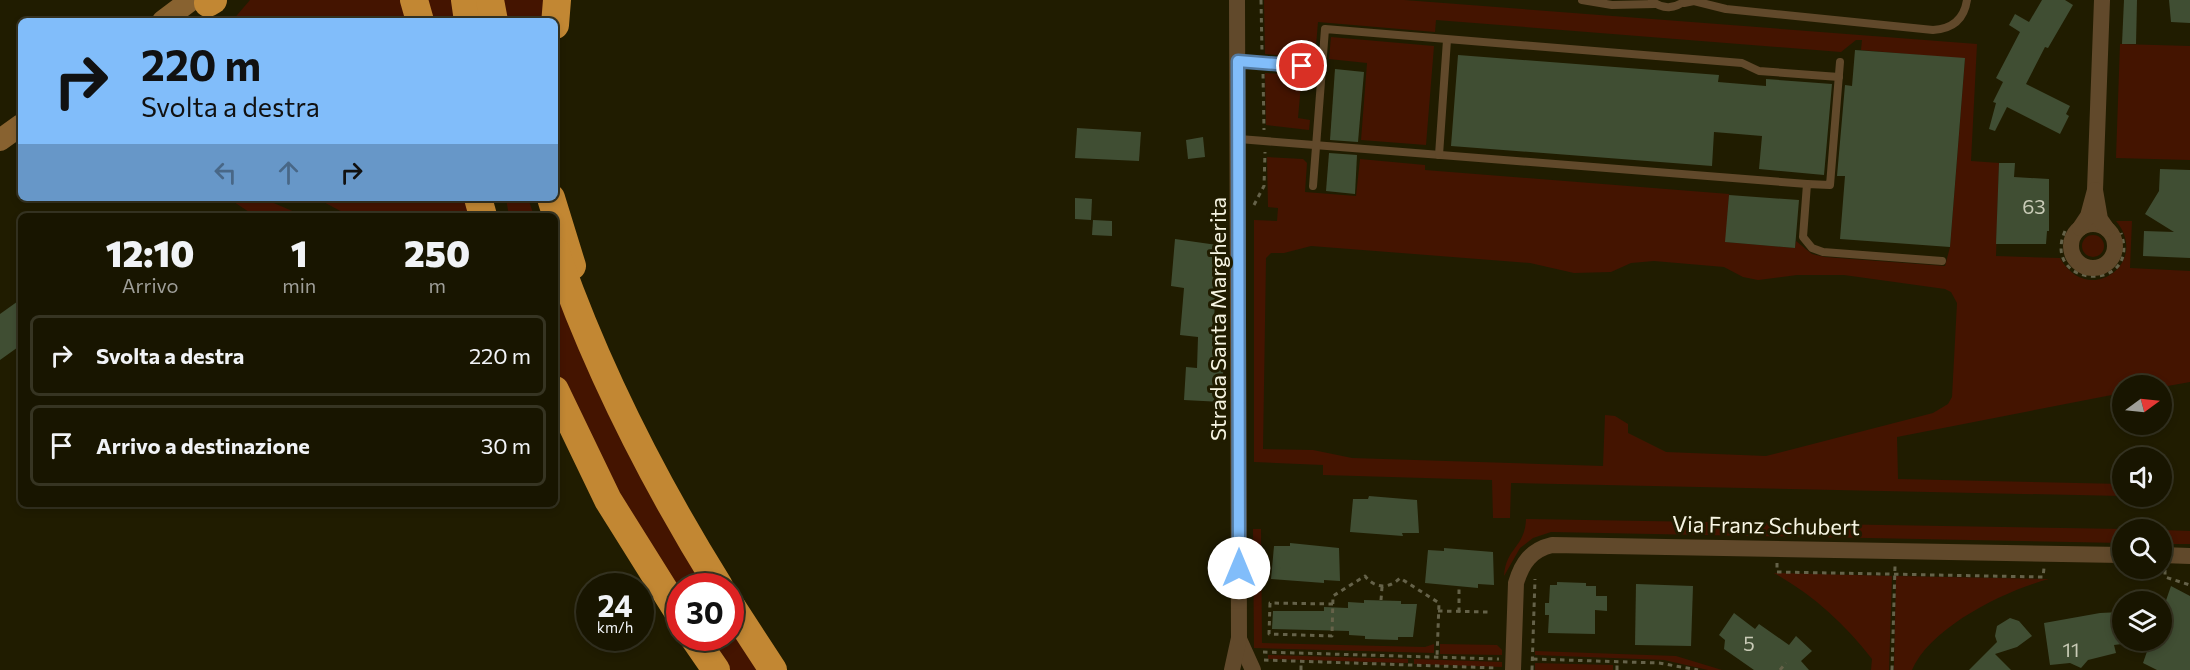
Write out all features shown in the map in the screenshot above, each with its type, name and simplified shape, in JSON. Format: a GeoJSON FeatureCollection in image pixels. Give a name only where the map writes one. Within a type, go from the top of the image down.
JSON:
{"type":"FeatureCollection","features":[{"type":"Feature","properties":{"kind":"highway"},"geometry":{"type":"LineString","coordinates":[[465,0],[468,18]]}},
{"type":"Feature","properties":{"kind":"highway"},"geometry":{"type":"LineString","coordinates":[[490,0],[493,18]]}},
{"type":"Feature","properties":{"kind":"highway"},"geometry":{"type":"LineString","coordinates":[[556,18],[557,0]]}},
{"type":"Feature","properties":{"kind":"highway"},"geometry":{"type":"LineString","coordinates":[[558,219],[584,299],[601,366]]}},
{"type":"Feature","properties":{"kind":"highway"},"geometry":{"type":"LineString","coordinates":[[558,258],[601,366],[659,485],[711,573]]}},
{"type":"Feature","properties":{"kind":"highway"},"geometry":{"type":"LineString","coordinates":[[558,397],[583,451],[619,519],[666,593]]}},
{"type":"Feature","properties":{"kind":"highway"},"geometry":{"type":"LineString","coordinates":[[558,416],[583,451]]}},
{"type":"Feature","properties":{"kind":"highway"},"geometry":{"type":"LineString","coordinates":[[744,625],[773,670]]}},
{"type":"Feature","properties":{"kind":"highway"},"geometry":{"type":"LineString","coordinates":[[703,651],[716,670]]}},
{"type":"Feature","properties":{"kind":"main road"},"geometry":{"type":"LineString","coordinates":[[0,140],[18,127]]}},
{"type":"Feature","properties":{"kind":"main road"},"geometry":{"type":"LineString","coordinates":[[0,155],[18,143]]}},
{"type":"Feature","properties":{"kind":"street","name":"Strada Santa Margherita"},"geometry":{"type":"LineString","coordinates":[[1232,670],[1239,638],[1237,0]]}},
{"type":"Feature","properties":{"kind":"street"},"geometry":{"type":"LineString","coordinates":[[2095,190],[2088,216],[2074,234],[2071,248],[2078,262],[2091,268],[2104,264],[2113,254],[2114,241],[2099,216],[2095,190],[2102,0]]}},
{"type":"Feature","properties":{"kind":"street"},"geometry":{"type":"LineString","coordinates":[[2080,228],[2094,224],[2107,229]]}},
{"type":"Feature","properties":{"kind":"street","name":"Via Franz Schubert"},"geometry":{"type":"LineString","coordinates":[[1510,663],[1516,583],[1527,558],[1540,548],[1566,543],[1895,550],[2112,561]]}},
{"type":"Feature","properties":{"kind":"street"},"geometry":{"type":"LineString","coordinates":[[2172,561],[2190,556]]}},
{"type":"Feature","properties":{"kind":"street","name":"Strada Santa Margherita"},"geometry":{"type":"LineString","coordinates":[[1239,638],[1254,665]]}},
{"type":"Feature","properties":{"kind":"lane"},"geometry":{"type":"LineString","coordinates":[[1582,0],[1600,1],[1612,5],[1653,2],[1673,8],[1685,1],[1694,1],[1726,9],[1933,30],[1946,28],[1957,22],[1962,15],[1966,0]]}},
{"type":"Feature","properties":{"kind":"lane"},"geometry":{"type":"LineString","coordinates":[[1313,186],[1325,29],[1742,63],[1762,71],[1839,77]]}},
{"type":"Feature","properties":{"kind":"lane"},"geometry":{"type":"LineString","coordinates":[[1439,155],[1447,40]]}},
{"type":"Feature","properties":{"kind":"lane"},"geometry":{"type":"LineString","coordinates":[[1238,61],[1322,68]]}},
{"type":"Feature","properties":{"kind":"lane"},"geometry":{"type":"LineString","coordinates":[[1239,139],[1830,185],[1840,62]]}},
{"type":"Feature","properties":{"kind":"lane"},"geometry":{"type":"LineString","coordinates":[[1807,184],[1803,237],[1812,248],[1827,253],[1942,261]]}},
{"type":"Feature","properties":{"kind":"path"},"geometry":{"type":"LineString","coordinates":[[1892,670],[1895,550]]}},
{"type":"Feature","properties":{"kind":"path"},"geometry":{"type":"LineString","coordinates":[[1765,562],[1777,563],[1777,572],[2043,577],[2043,568],[2054,568]]}},
{"type":"Feature","properties":{"kind":"path"},"geometry":{"type":"LineString","coordinates":[[1532,670],[1536,575]]}},
{"type":"Feature","properties":{"kind":"path"},"geometry":{"type":"LineString","coordinates":[[1333,604],[1270,603],[1269,634],[1332,636],[1333,604],[1333,596],[1365,576],[1373,584],[1382,586],[1393,584],[1400,578],[1439,603],[1437,657]]}},
{"type":"Feature","properties":{"kind":"path"},"geometry":{"type":"LineString","coordinates":[[2171,579],[2190,585]]}},
{"type":"Feature","properties":{"kind":"path"},"geometry":{"type":"LineString","coordinates":[[1381,600],[1382,586]]}},
{"type":"Feature","properties":{"kind":"path"},"geometry":{"type":"LineString","coordinates":[[1459,612],[1460,587]]}},
{"type":"Feature","properties":{"kind":"path"},"geometry":{"type":"LineString","coordinates":[[1438,611],[1489,612]]}},
{"type":"Feature","properties":{"kind":"path"},"geometry":{"type":"LineString","coordinates":[[1258,652],[1437,657],[1510,663],[1532,659],[1667,664],[1698,670]]}},
{"type":"Feature","properties":{"kind":"path"},"geometry":{"type":"LineString","coordinates":[[1411,656],[1411,665]]}},
{"type":"Feature","properties":{"kind":"path"},"geometry":{"type":"LineString","coordinates":[[1254,665],[1301,661],[1470,669],[1503,668],[1510,663]]}},
{"type":"Feature","properties":{"kind":"path"},"geometry":{"type":"LineString","coordinates":[[1301,661],[1301,670]]}},
{"type":"Feature","properties":{"kind":"path"},"geometry":{"type":"LineString","coordinates":[[1617,662],[1617,670]]}},
{"type":"Feature","properties":{"kind":"path"},"geometry":{"type":"LineString","coordinates":[[1780,670],[1786,663]]}},
{"type":"Feature","properties":{"kind":"shaded area"},"geometry":{"type":"Polygon","coordinates":[[[250,0],[401,0],[410,18],[235,18],[250,0]]]}},
{"type":"Feature","properties":{"kind":"shaded area"},"geometry":{"type":"Polygon","coordinates":[[[422,0],[453,0],[456,18],[428,18],[422,0]]]}},
{"type":"Feature","properties":{"kind":"shaded area"},"geometry":{"type":"Polygon","coordinates":[[[502,0],[550,0],[548,18],[505,18],[502,0]]]}},
{"type":"Feature","properties":{"kind":"shaded area"},"geometry":{"type":"Polygon","coordinates":[[[1264,0],[1404,0],[1977,44],[1971,161],[1999,163],[1996,256],[2060,258],[2072,272],[2085,279],[2099,279],[2112,274],[2121,264],[2126,252],[2125,237],[2116,221],[2132,221],[2130,268],[2190,271],[2190,382],[2172,385],[2172,375],[2112,375],[2112,395],[1897,437],[1898,479],[2112,484],[2112,496],[1511,483],[1510,518],[1493,518],[1492,480],[1323,475],[1323,465],[1254,462],[1254,220],[1277,221],[1278,208],[1268,207],[1267,157],[1303,159],[1307,163],[1305,192],[1356,196],[1360,159],[1425,165],[1425,170],[1729,194],[1726,242],[1795,248],[1796,241],[1812,254],[1825,257],[1945,266],[1950,247],[1965,59],[1861,50],[1862,40],[1856,40],[1841,52],[1436,20],[1435,32],[1318,22],[1315,58],[1265,54],[1264,0]],[[1311,246],[1284,253],[1271,253],[1266,258],[1263,449],[1313,450],[1352,458],[1603,466],[1605,415],[1615,416],[1628,424],[1628,433],[1666,452],[1766,456],[1933,413],[1948,404],[1952,397],[1957,303],[1951,292],[1945,289],[1844,275],[1797,275],[1758,280],[1743,277],[1724,267],[1654,261],[1631,263],[1611,272],[1574,273],[1530,263],[1311,246]]]}},
{"type":"Feature","properties":{"kind":"shaded area"},"geometry":{"type":"Polygon","coordinates":[[[1331,37],[1434,46],[1426,145],[1361,140],[1367,63],[1329,59],[1331,37]]]}},
{"type":"Feature","properties":{"kind":"shaded area"},"geometry":{"type":"Polygon","coordinates":[[[2120,44],[2190,46],[2190,160],[2116,158],[2120,44]]]}},
{"type":"Feature","properties":{"kind":"shaded area"},"geometry":{"type":"Polygon","coordinates":[[[1265,73],[1314,76],[1313,85],[1301,84],[1298,118],[1310,120],[1309,130],[1266,125],[1265,73]]]}},
{"type":"Feature","properties":{"kind":"shaded area"},"geometry":{"type":"Polygon","coordinates":[[[232,201],[269,201],[297,213],[250,213],[232,201]]]}},
{"type":"Feature","properties":{"kind":"shaded area"},"geometry":{"type":"Polygon","coordinates":[[[322,201],[471,201],[475,213],[344,213],[322,201]]]}},
{"type":"Feature","properties":{"kind":"shaded area"},"geometry":{"type":"Polygon","coordinates":[[[506,201],[529,201],[533,213],[508,213],[506,201]]]}},
{"type":"Feature","properties":{"kind":"shaded area"},"geometry":{"type":"Polygon","coordinates":[[[2093,235],[2101,238],[2104,246],[2101,254],[2093,257],[2085,254],[2082,246],[2085,238],[2093,235]]]}},
{"type":"Feature","properties":{"kind":"shaded area"},"geometry":{"type":"Polygon","coordinates":[[[558,284],[702,573],[666,573],[666,577],[558,372],[558,284]]]}},
{"type":"Feature","properties":{"kind":"shaded area"},"geometry":{"type":"Polygon","coordinates":[[[1526,519],[2112,529],[2112,543],[1551,532],[1533,538],[1520,548],[1504,576],[1508,559],[1525,529],[1526,519]]]}},
{"type":"Feature","properties":{"kind":"shaded area"},"geometry":{"type":"Polygon","coordinates":[[[1253,529],[1261,529],[1262,643],[1425,647],[1434,644],[1434,653],[1254,648],[1253,529]]]}},
{"type":"Feature","properties":{"kind":"shaded area"},"geometry":{"type":"Polygon","coordinates":[[[2172,530],[2190,531],[2190,544],[2172,544],[2172,530]]]}},
{"type":"Feature","properties":{"kind":"shaded area"},"geometry":{"type":"Polygon","coordinates":[[[1774,573],[1892,576],[1889,670],[1871,670],[1872,659],[1839,622],[1815,600],[1774,573]]]}},
{"type":"Feature","properties":{"kind":"shaded area"},"geometry":{"type":"Polygon","coordinates":[[[1896,576],[2049,579],[2012,592],[1971,612],[1935,639],[1921,654],[1912,670],[1894,670],[1896,576]]]}},
{"type":"Feature","properties":{"kind":"shaded area"},"geometry":{"type":"Polygon","coordinates":[[[744,641],[763,670],[728,670],[715,651],[744,651],[744,641]]]}},
{"type":"Feature","properties":{"kind":"shaded area"},"geometry":{"type":"Polygon","coordinates":[[[1440,644],[1497,645],[1502,650],[1502,655],[1440,654],[1440,644]]]}},
{"type":"Feature","properties":{"kind":"shaded area"},"geometry":{"type":"Polygon","coordinates":[[[1535,651],[1676,656],[1722,670],[1708,670],[1664,660],[1535,655],[1535,651]]]}},
{"type":"Feature","properties":{"kind":"shaded area"},"geometry":{"type":"Polygon","coordinates":[[[1268,655],[1408,659],[1408,663],[1268,659],[1268,655]]]}},
{"type":"Feature","properties":{"kind":"shaded area"},"geometry":{"type":"Polygon","coordinates":[[[1414,659],[1502,662],[1502,667],[1414,664],[1414,659]]]}},
{"type":"Feature","properties":{"kind":"shaded area"},"geometry":{"type":"Polygon","coordinates":[[[1535,663],[1613,665],[1613,670],[1535,670],[1535,663]]]}},
{"type":"Feature","properties":{"kind":"building"},"geometry":{"type":"Polygon","coordinates":[[[2042,0],[2065,0],[2073,5],[2048,48],[2045,47],[2026,84],[2070,106],[2066,114],[2069,116],[2060,134],[2007,107],[1995,131],[1989,129],[1996,103],[1993,102],[2003,82],[1996,78],[2020,32],[2009,25],[2015,14],[2029,22],[2042,0]]]}},
{"type":"Feature","properties":{"kind":"building"},"geometry":{"type":"Polygon","coordinates":[[[2124,0],[2137,0],[2136,44],[2122,44],[2124,0]]]}},
{"type":"Feature","properties":{"kind":"building"},"geometry":{"type":"Polygon","coordinates":[[[2169,0],[2190,0],[2190,23],[2171,22],[2169,0]]]}},
{"type":"Feature","properties":{"kind":"building"},"geometry":{"type":"Polygon","coordinates":[[[1855,50],[1965,58],[1950,247],[1840,239],[1845,176],[1837,176],[1845,85],[1852,86],[1855,50]]]}},
{"type":"Feature","properties":{"kind":"building"},"geometry":{"type":"Polygon","coordinates":[[[1458,55],[1719,75],[1718,82],[1766,86],[1766,79],[1832,84],[1824,175],[1759,169],[1762,136],[1714,132],[1712,166],[1451,146],[1458,55]]]}},
{"type":"Feature","properties":{"kind":"building"},"geometry":{"type":"Polygon","coordinates":[[[1335,69],[1364,72],[1358,142],[1330,140],[1335,69]]]}},
{"type":"Feature","properties":{"kind":"building"},"geometry":{"type":"Polygon","coordinates":[[[1077,128],[1141,132],[1139,161],[1075,158],[1077,128]]]}},
{"type":"Feature","properties":{"kind":"building"},"geometry":{"type":"Polygon","coordinates":[[[1203,137],[1205,157],[1188,159],[1186,140],[1203,137]]]}},
{"type":"Feature","properties":{"kind":"building"},"geometry":{"type":"Polygon","coordinates":[[[1329,153],[1357,155],[1355,194],[1326,191],[1329,153]]]}},
{"type":"Feature","properties":{"kind":"building"},"geometry":{"type":"Polygon","coordinates":[[[1999,163],[2015,163],[2014,177],[2049,179],[2049,231],[2047,231],[2046,244],[1996,244],[1999,163]]]}},
{"type":"Feature","properties":{"kind":"building"},"geometry":{"type":"Polygon","coordinates":[[[2160,169],[2190,170],[2190,258],[2143,256],[2144,231],[2174,232],[2145,214],[2159,191],[2160,169]]]}},
{"type":"Feature","properties":{"kind":"building"},"geometry":{"type":"Polygon","coordinates":[[[1729,195],[1799,200],[1795,248],[1725,242],[1729,195]]]}},
{"type":"Feature","properties":{"kind":"building"},"geometry":{"type":"Polygon","coordinates":[[[1075,198],[1092,199],[1091,220],[1075,219],[1075,198]]]}},
{"type":"Feature","properties":{"kind":"building"},"geometry":{"type":"Polygon","coordinates":[[[1093,220],[1112,221],[1112,236],[1092,235],[1093,220]]]}},
{"type":"Feature","properties":{"kind":"building"},"geometry":{"type":"Polygon","coordinates":[[[1175,239],[1217,245],[1213,351],[1224,351],[1222,402],[1184,400],[1186,367],[1197,368],[1198,337],[1180,335],[1184,288],[1171,286],[1175,239]]]}},
{"type":"Feature","properties":{"kind":"building"},"geometry":{"type":"Polygon","coordinates":[[[18,301],[18,347],[0,360],[0,314],[18,301]]]}},
{"type":"Feature","properties":{"kind":"building"},"geometry":{"type":"Polygon","coordinates":[[[1369,496],[1417,500],[1419,533],[1402,533],[1403,536],[1350,532],[1353,499],[1368,499],[1369,496]]]}},
{"type":"Feature","properties":{"kind":"building"},"geometry":{"type":"Polygon","coordinates":[[[1290,543],[1339,548],[1340,581],[1324,580],[1324,583],[1271,579],[1274,546],[1290,546],[1290,543]]]}},
{"type":"Feature","properties":{"kind":"building"},"geometry":{"type":"Polygon","coordinates":[[[1444,548],[1493,552],[1494,585],[1478,584],[1478,588],[1425,583],[1428,550],[1444,551],[1444,548]]]}},
{"type":"Feature","properties":{"kind":"building"},"geometry":{"type":"Polygon","coordinates":[[[1557,582],[1586,583],[1586,586],[1596,586],[1596,596],[1607,596],[1607,611],[1595,610],[1595,634],[1548,633],[1549,615],[1545,615],[1545,603],[1549,603],[1550,585],[1557,585],[1557,582]]]}},
{"type":"Feature","properties":{"kind":"building"},"geometry":{"type":"Polygon","coordinates":[[[1636,584],[1693,586],[1691,646],[1635,645],[1636,584]]]}},
{"type":"Feature","properties":{"kind":"building"},"geometry":{"type":"Polygon","coordinates":[[[2171,586],[2190,596],[2190,670],[2157,670],[2143,663],[2147,651],[2172,651],[2172,591],[2169,591],[2171,586]]]}},
{"type":"Feature","properties":{"kind":"building"},"geometry":{"type":"Polygon","coordinates":[[[1364,600],[1417,604],[1413,637],[1398,637],[1398,640],[1365,639],[1365,636],[1349,635],[1349,631],[1272,629],[1273,611],[1324,611],[1324,607],[1348,608],[1348,602],[1364,603],[1364,600]]]}},
{"type":"Feature","properties":{"kind":"building"},"geometry":{"type":"Polygon","coordinates":[[[2112,612],[2112,651],[2116,653],[2088,660],[2081,668],[2070,663],[2050,665],[2044,623],[2112,612]]]}},
{"type":"Feature","properties":{"kind":"building"},"geometry":{"type":"Polygon","coordinates":[[[1734,613],[1755,629],[1759,624],[1789,645],[1796,636],[1812,651],[1801,661],[1809,670],[1754,670],[1724,649],[1725,640],[1719,635],[1734,613]]]}},
{"type":"Feature","properties":{"kind":"building"},"geometry":{"type":"Polygon","coordinates":[[[2010,618],[2019,621],[2032,636],[2017,647],[1995,654],[2011,670],[1969,670],[1997,642],[1995,636],[1997,626],[2010,618]]]}},
{"type":"Feature","properties":{"kind":"route"},"geometry":{"type":"LineString","coordinates":[[1239,568],[1238,61],[1302,66]]}}]}
